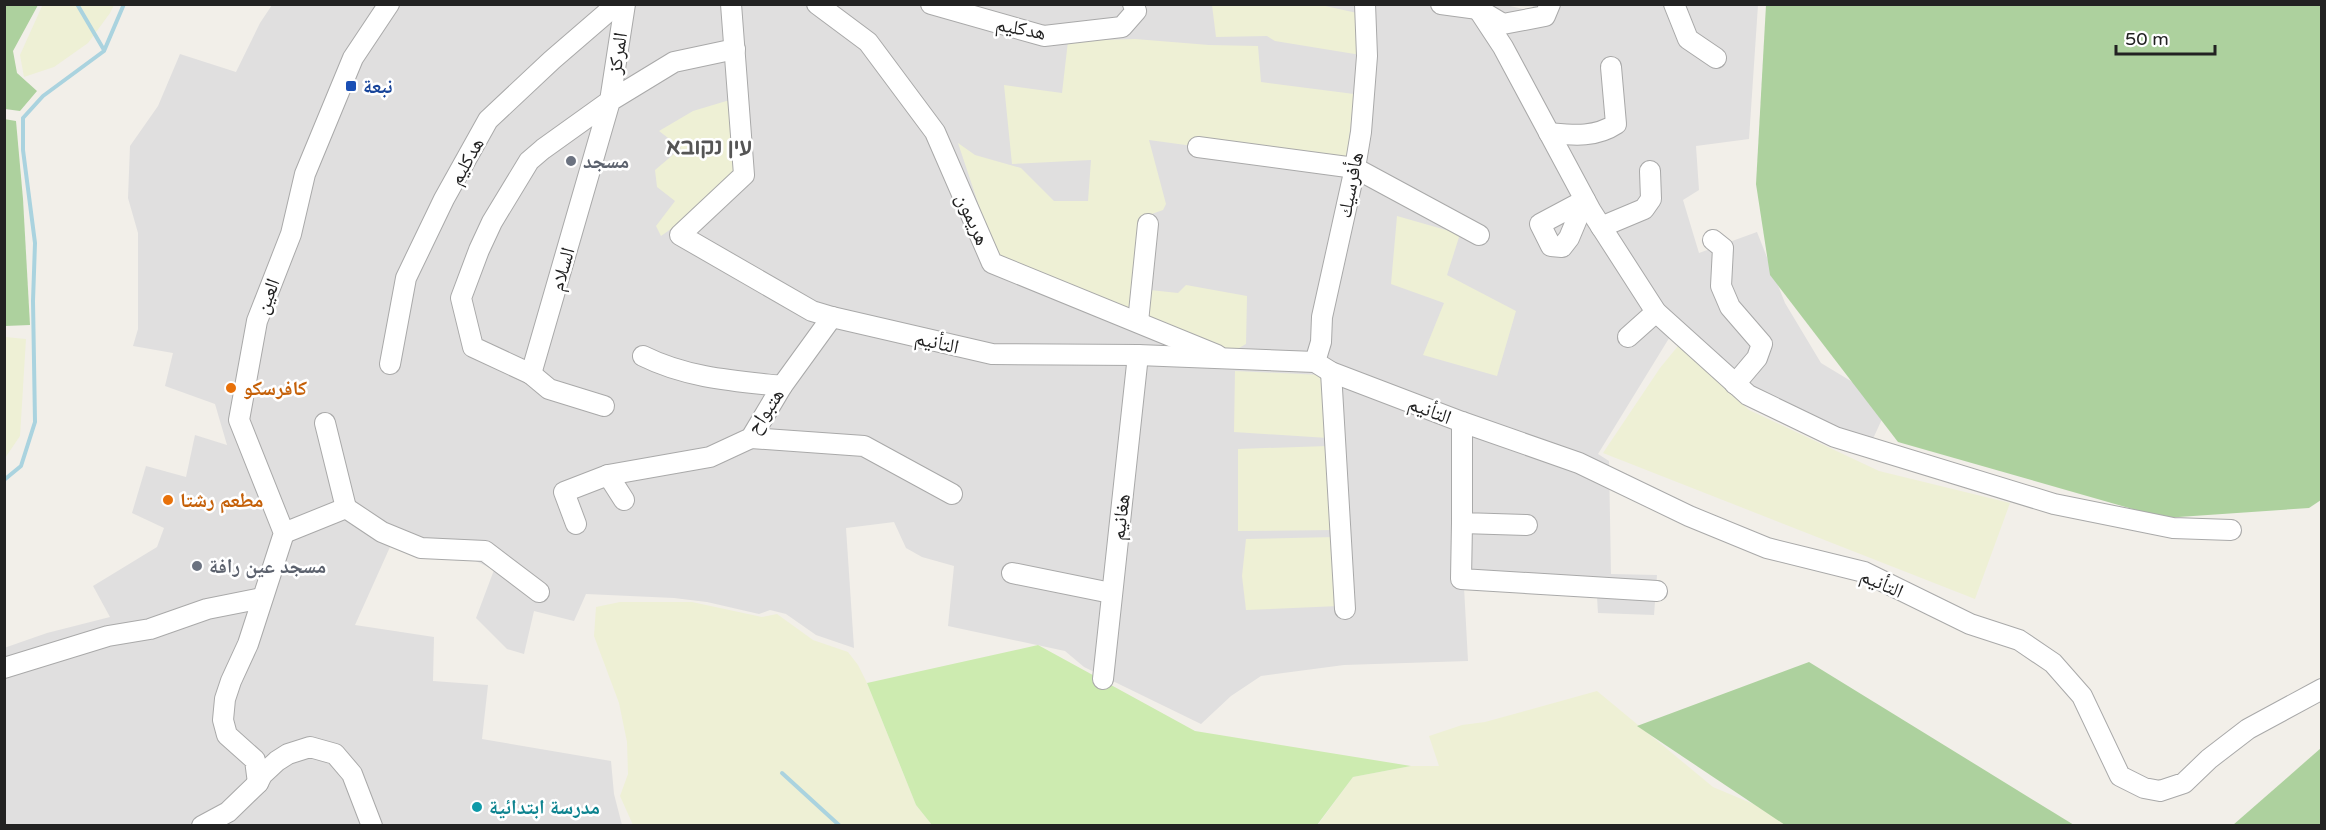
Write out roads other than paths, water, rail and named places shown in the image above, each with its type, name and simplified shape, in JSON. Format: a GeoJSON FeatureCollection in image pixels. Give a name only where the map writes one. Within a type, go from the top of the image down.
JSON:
{"type":"FeatureCollection","features":[{"type":"Feature","properties":{"kind":"street","name":"العين"},"geometry":{"type":"LineString","coordinates":[[284,533],[239,420],[257,321],[291,234],[305,174],[353,58],[389,4]]}},
{"type":"Feature","properties":{"kind":"street","name":"هدكليم"},"geometry":{"type":"LineString","coordinates":[[390,364],[406,278],[444,199],[488,120],[552,60],[617,4]]}},
{"type":"Feature","properties":{"kind":"street","name":"المركز"},"geometry":{"type":"LineString","coordinates":[[610,101],[625,4]]}},
{"type":"Feature","properties":{"kind":"street","name":"التأنيم"},"geometry":{"type":"LineString","coordinates":[[731,4],[744,176],[680,235],[812,311],[992,354],[1138,355],[1323,367],[1462,422],[1579,463],[1689,516],[1767,548],[1864,572],[1970,624],[2019,640],[2053,663],[2082,696],[2120,776],[2144,788],[2160,791],[2184,783],[2209,759],[2248,729],[2322,689]]}},
{"type":"Feature","properties":{"kind":"street","name":"هريمون"},"geometry":{"type":"LineString","coordinates":[[818,4],[868,42],[935,132],[992,263],[1232,360]]}},
{"type":"Feature","properties":{"kind":"street","name":"هدكليم"},"geometry":{"type":"LineString","coordinates":[[931,4],[1044,36],[1122,27],[1136,11],[1133,4]]}},
{"type":"Feature","properties":{"kind":"street","name":"هأفرسيك"},"geometry":{"type":"LineString","coordinates":[[1346,609],[1321,342],[1322,316],[1355,168],[1360,132],[1367,56],[1365,4]]}},
{"type":"Feature","properties":{"kind":"street"},"geometry":{"type":"LineString","coordinates":[[1441,4],[1478,9],[1503,24],[1545,16],[1550,4]]}},
{"type":"Feature","properties":{"kind":"street"},"geometry":{"type":"LineString","coordinates":[[1674,4],[1688,39],[1716,58]]}},
{"type":"Feature","properties":{"kind":"street"},"geometry":{"type":"LineString","coordinates":[[1478,9],[1503,47],[1585,200],[1656,312],[1748,395],[1835,436],[2054,504],[2173,528],[2231,530]]}},
{"type":"Feature","properties":{"kind":"street"},"geometry":{"type":"LineString","coordinates":[[604,406],[549,389],[531,374],[473,347],[461,298],[479,250],[499,207],[529,161],[610,101],[674,62],[735,49]]}},
{"type":"Feature","properties":{"kind":"street"},"geometry":{"type":"LineString","coordinates":[[1549,133],[1581,135],[1605,131],[1616,124],[1611,67]]}},
{"type":"Feature","properties":{"kind":"street","name":"السلام"},"geometry":{"type":"LineString","coordinates":[[531,374],[610,101]]}},
{"type":"Feature","properties":{"kind":"street"},"geometry":{"type":"LineString","coordinates":[[1198,147],[1355,168],[1479,235]]}},
{"type":"Feature","properties":{"kind":"street"},"geometry":{"type":"LineString","coordinates":[[1601,227],[1644,209],[1651,199],[1650,171]]}},
{"type":"Feature","properties":{"kind":"street"},"geometry":{"type":"LineString","coordinates":[[1138,322],[1148,224]]}},
{"type":"Feature","properties":{"kind":"street"},"geometry":{"type":"LineString","coordinates":[[1713,240],[1723,248],[1721,286],[1730,307],[1762,344],[1757,358],[1735,384]]}},
{"type":"Feature","properties":{"kind":"street"},"geometry":{"type":"LineString","coordinates":[[1628,338],[1656,312]]}},
{"type":"Feature","properties":{"kind":"street","name":"هتبواح"},"geometry":{"type":"LineString","coordinates":[[576,524],[564,492],[608,475],[710,457],[751,438],[782,386],[832,317]]}},
{"type":"Feature","properties":{"kind":"street","name":"هغانيم"},"geometry":{"type":"LineString","coordinates":[[1103,679],[1138,355]]}},
{"type":"Feature","properties":{"kind":"street"},"geometry":{"type":"LineString","coordinates":[[643,356],[667,368],[711,378],[782,386]]}},
{"type":"Feature","properties":{"kind":"street"},"geometry":{"type":"LineString","coordinates":[[1462,422],[1461,579],[1657,591]]}},
{"type":"Feature","properties":{"kind":"street"},"geometry":{"type":"LineString","coordinates":[[325,423],[346,508],[382,532],[421,548],[486,551],[538,592]]}},
{"type":"Feature","properties":{"kind":"street"},"geometry":{"type":"LineString","coordinates":[[751,438],[864,446],[952,494]]}},
{"type":"Feature","properties":{"kind":"street"},"geometry":{"type":"LineString","coordinates":[[608,475],[624,500]]}},
{"type":"Feature","properties":{"kind":"street"},"geometry":{"type":"LineString","coordinates":[[258,783],[255,760],[227,735],[223,720],[228,690],[248,644],[284,533],[346,508]]}},
{"type":"Feature","properties":{"kind":"street"},"geometry":{"type":"LineString","coordinates":[[1462,523],[1527,525]]}},
{"type":"Feature","properties":{"kind":"street"},"geometry":{"type":"LineString","coordinates":[[1012,573],[1111,593]]}},
{"type":"Feature","properties":{"kind":"street"},"geometry":{"type":"LineString","coordinates":[[4,668],[108,636],[150,629],[207,609],[262,598]]}},
{"type":"Feature","properties":{"kind":"street"},"geometry":{"type":"LineString","coordinates":[[202,825],[228,812],[258,783],[276,760],[310,747],[335,754],[352,774],[366,804],[372,825]]}},
{"type":"Feature","properties":{"kind":"waterway"},"geometry":{"type":"LineString","coordinates":[[77,4],[104,50]]}},
{"type":"Feature","properties":{"kind":"waterway"},"geometry":{"type":"LineString","coordinates":[[4,480],[21,466],[35,422],[33,301],[35,243],[23,150],[23,118],[43,96],[104,51],[124,4]]}},
{"type":"Feature","properties":{"kind":"waterway"},"geometry":{"type":"LineString","coordinates":[[782,773],[840,826]]}},
{"type":"Feature","properties":{"kind":"place","name":"نبعة"},"geometry":{"type":"Point","coordinates":[351,86]}},
{"type":"Feature","properties":{"kind":"place","name":"مسجد"},"geometry":{"type":"Point","coordinates":[571,161]}},
{"type":"Feature","properties":{"kind":"place","name":"كافرسكو"},"geometry":{"type":"Point","coordinates":[231,388]}},
{"type":"Feature","properties":{"kind":"place","name":"مطعم رشتا"},"geometry":{"type":"Point","coordinates":[168,500]}},
{"type":"Feature","properties":{"kind":"place","name":"مسجد عين رافة"},"geometry":{"type":"Point","coordinates":[197,566]}},
{"type":"Feature","properties":{"kind":"place","name":"مدرسة ابتدائية"},"geometry":{"type":"Point","coordinates":[477,807]}},
{"type":"Feature","properties":{"kind":"district","name":"עין נקובא"},"geometry":{"type":"Point","coordinates":[709,146]}}]}
